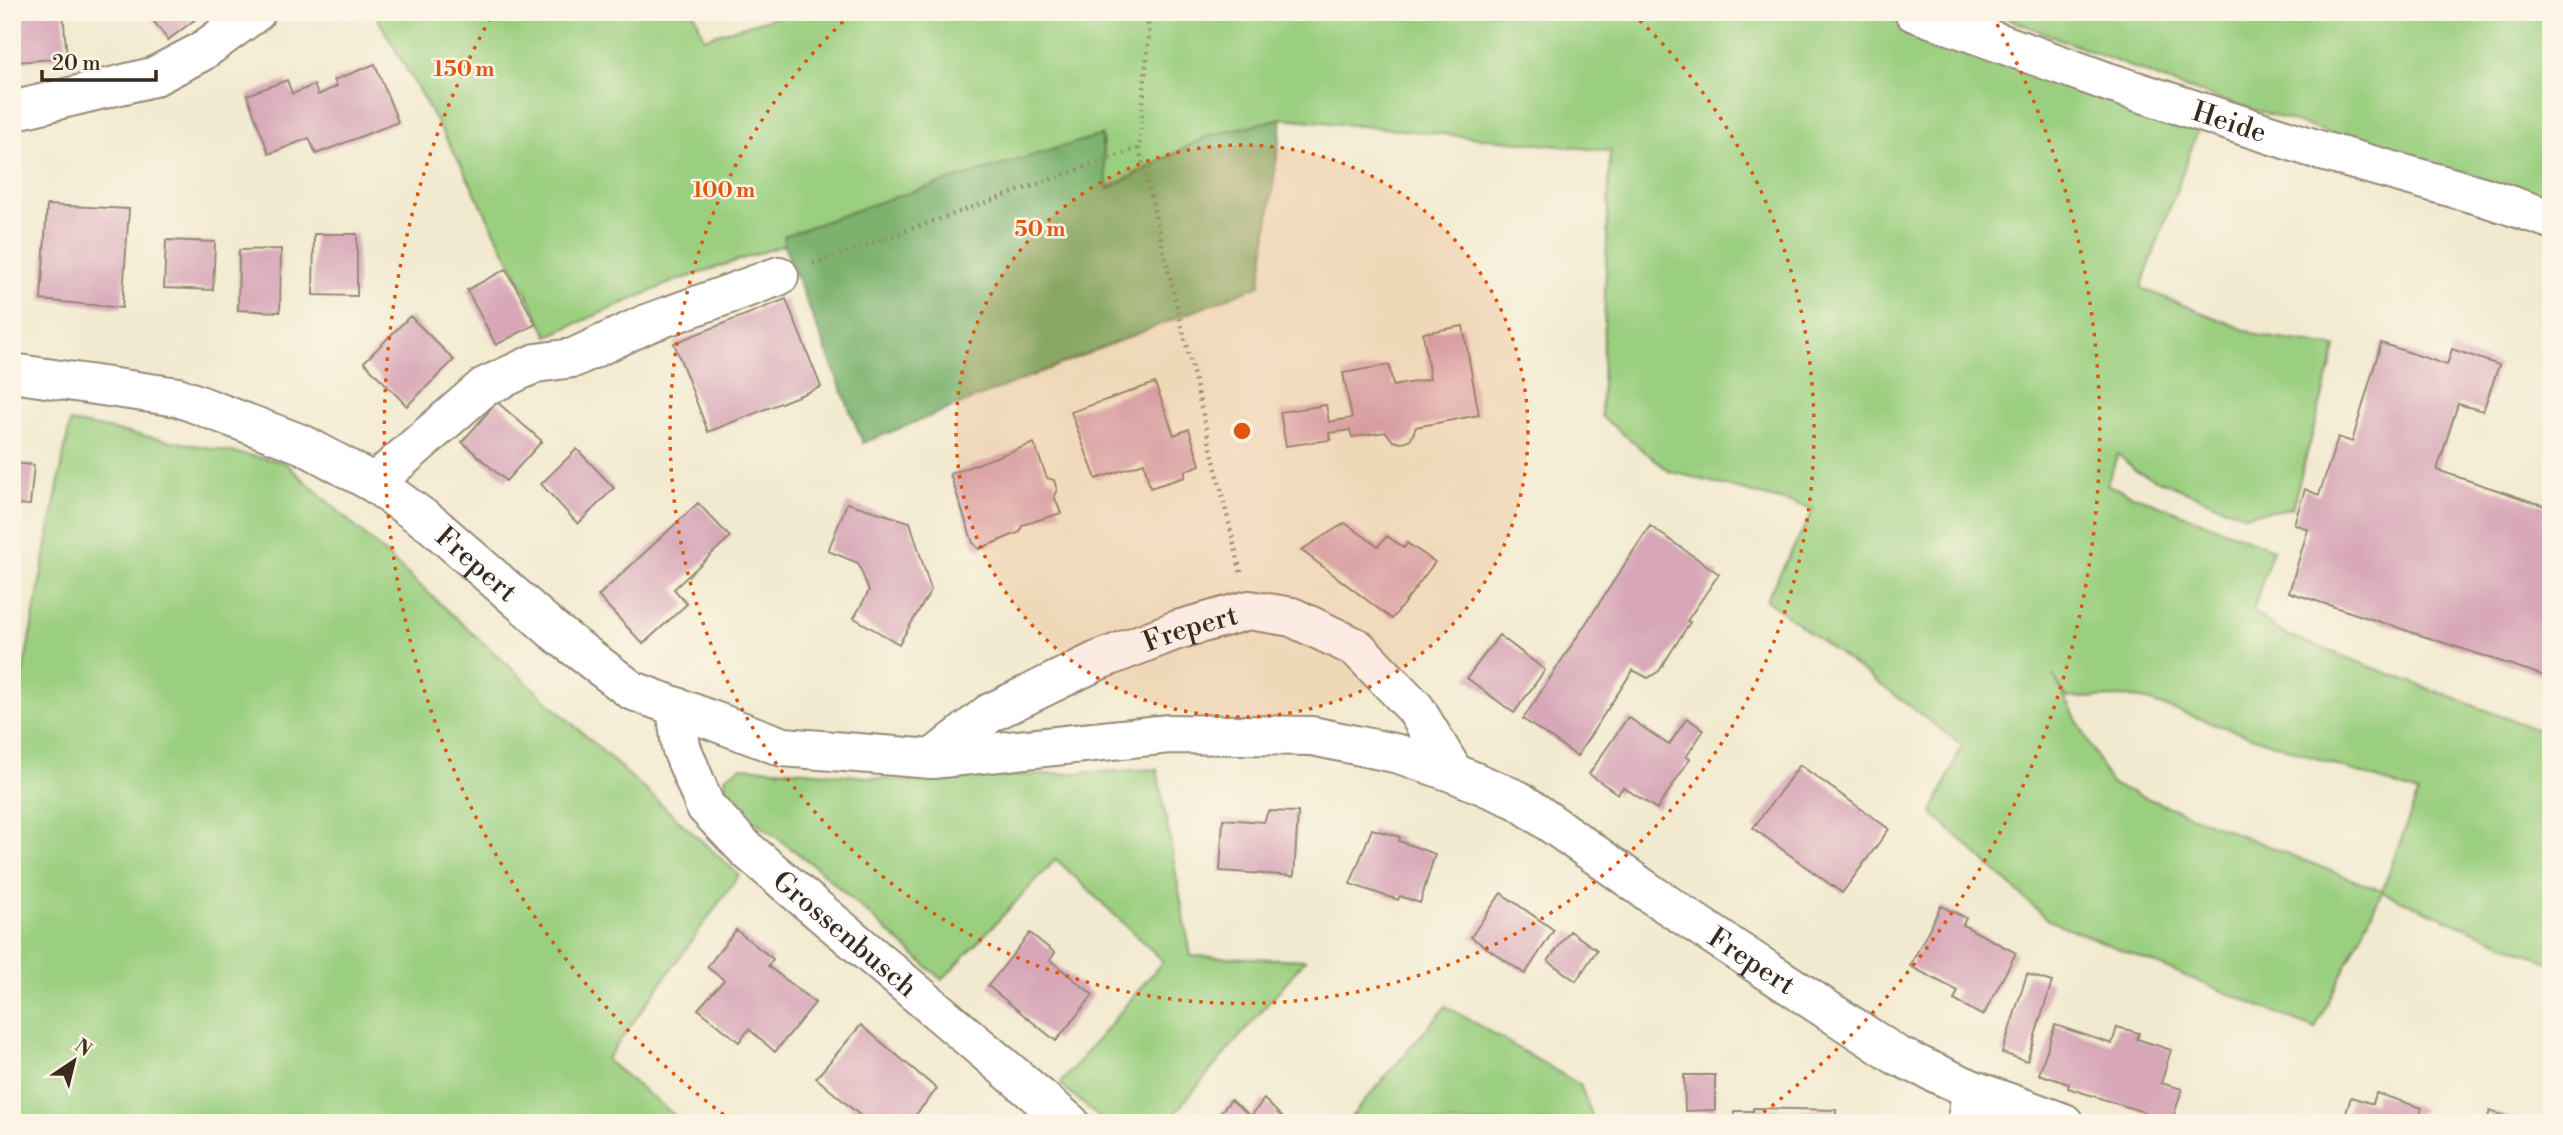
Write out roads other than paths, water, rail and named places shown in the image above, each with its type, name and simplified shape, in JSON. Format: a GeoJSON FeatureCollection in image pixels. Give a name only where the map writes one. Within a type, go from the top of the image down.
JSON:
{"type":"FeatureCollection","features":[{"type":"Feature","properties":{"kind":"street"},"geometry":{"type":"LineString","coordinates":[[12,111],[153,77],[201,52],[256,12]]}},
{"type":"Feature","properties":{"kind":"street","name":"Heide"},"geometry":{"type":"LineString","coordinates":[[1914,12],[2108,82],[2551,219]]}},
{"type":"Feature","properties":{"kind":"street"},"geometry":{"type":"LineString","coordinates":[[374,483],[484,387],[536,363],[573,358],[646,324],[779,276]]}},
{"type":"Feature","properties":{"kind":"street","name":"Frepert"},"geometry":{"type":"LineString","coordinates":[[12,373],[178,397],[303,445],[374,483],[433,526],[554,631],[631,690],[783,747],[932,759],[1169,734],[1312,736],[1399,754],[1454,773],[1518,800],[1654,896],[1969,1106],[2064,1123]]}},
{"type":"Feature","properties":{"kind":"street","name":"Frepert"},"geometry":{"type":"LineString","coordinates":[[932,759],[990,713],[1097,661],[1177,630],[1249,610],[1292,617],[1357,648],[1415,708],[1454,773]]}},
{"type":"Feature","properties":{"kind":"street","name":"Grossenbusch"},"geometry":{"type":"LineString","coordinates":[[676,706],[681,747],[705,806],[747,849],[1070,1123]]}}]}
